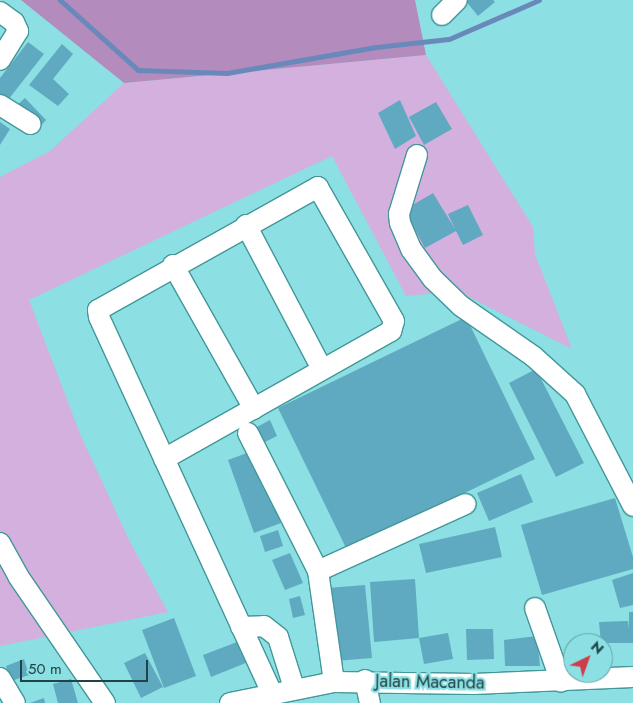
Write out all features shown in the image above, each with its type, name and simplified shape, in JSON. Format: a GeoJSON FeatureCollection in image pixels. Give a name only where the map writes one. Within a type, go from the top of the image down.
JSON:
{"type":"FeatureCollection","features":[{"type":"Feature","properties":{"kind":"street"},"geometry":{"type":"LineString","coordinates":[[442,15],[457,0]]}},
{"type":"Feature","properties":{"kind":"street"},"geometry":{"type":"LineString","coordinates":[[0,12],[18,27],[0,60]]}},
{"type":"Feature","properties":{"kind":"street"},"geometry":{"type":"LineString","coordinates":[[0,105],[30,124]]}},
{"type":"Feature","properties":{"kind":"street"},"geometry":{"type":"LineString","coordinates":[[417,154],[399,214],[408,244],[433,279],[462,306],[533,356],[574,394],[633,506]]}},
{"type":"Feature","properties":{"kind":"street"},"geometry":{"type":"LineString","coordinates":[[164,459],[391,331],[394,321],[323,190],[313,188],[98,310],[164,459],[272,693]]}},
{"type":"Feature","properties":{"kind":"street"},"geometry":{"type":"LineString","coordinates":[[246,225],[322,369]]}},
{"type":"Feature","properties":{"kind":"street"},"geometry":{"type":"LineString","coordinates":[[174,266],[254,409]]}},
{"type":"Feature","properties":{"kind":"street"},"geometry":{"type":"LineString","coordinates":[[248,433],[318,571],[334,682]]}},
{"type":"Feature","properties":{"kind":"street"},"geometry":{"type":"LineString","coordinates":[[318,571],[466,504]]}},
{"type":"Feature","properties":{"kind":"street"},"geometry":{"type":"LineString","coordinates":[[0,543],[18,576],[105,703]]}},
{"type":"Feature","properties":{"kind":"street"},"geometry":{"type":"LineString","coordinates":[[536,608],[561,682]]}},
{"type":"Feature","properties":{"kind":"street"},"geometry":{"type":"LineString","coordinates":[[241,627],[264,626],[278,637],[294,688]]}},
{"type":"Feature","properties":{"kind":"street","name":"Jalan Macanda"},"geometry":{"type":"LineString","coordinates":[[230,703],[294,688],[365,680],[474,684],[561,682],[633,677]]}},
{"type":"Feature","properties":{"kind":"street"},"geometry":{"type":"LineString","coordinates":[[0,678],[15,703]]}},
{"type":"Feature","properties":{"kind":"street"},"geometry":{"type":"LineString","coordinates":[[365,680],[370,703]]}},
{"type":"Feature","properties":{"kind":"shaded area"},"geometry":{"type":"Polygon","coordinates":[[[21,0],[415,0],[426,55],[124,83],[21,0]]]}},
{"type":"Feature","properties":{"kind":"shaded area"},"geometry":{"type":"Polygon","coordinates":[[[426,55],[533,227],[535,254],[572,349],[457,291],[406,296],[332,156],[29,300],[81,436],[130,542],[168,612],[0,646],[0,177],[50,151],[124,83],[426,55]]]}},
{"type":"Feature","properties":{"kind":"building"},"geometry":{"type":"Polygon","coordinates":[[[465,0],[493,0],[495,2],[478,16],[465,0]]]}},
{"type":"Feature","properties":{"kind":"building"},"geometry":{"type":"Polygon","coordinates":[[[28,42],[44,54],[8,100],[0,94],[0,78],[28,42]]]}},
{"type":"Feature","properties":{"kind":"building"},"geometry":{"type":"Polygon","coordinates":[[[62,44],[73,54],[53,79],[69,94],[58,106],[29,85],[62,44]]]}},
{"type":"Feature","properties":{"kind":"building"},"geometry":{"type":"Polygon","coordinates":[[[25,98],[46,120],[38,129],[15,107],[25,98]]]}},
{"type":"Feature","properties":{"kind":"building"},"geometry":{"type":"Polygon","coordinates":[[[400,100],[416,136],[395,149],[378,113],[400,100]]]}},
{"type":"Feature","properties":{"kind":"building"},"geometry":{"type":"Polygon","coordinates":[[[436,102],[452,129],[424,145],[409,117],[436,102]]]}},
{"type":"Feature","properties":{"kind":"building"},"geometry":{"type":"Polygon","coordinates":[[[0,122],[10,129],[0,145],[0,122]]]}},
{"type":"Feature","properties":{"kind":"building"},"geometry":{"type":"Polygon","coordinates":[[[433,193],[455,229],[448,214],[468,205],[483,235],[463,245],[456,231],[425,248],[404,210],[433,193]]]}},
{"type":"Feature","properties":{"kind":"building"},"geometry":{"type":"Polygon","coordinates":[[[466,317],[535,459],[347,550],[278,408],[466,317]]]}},
{"type":"Feature","properties":{"kind":"building"},"geometry":{"type":"Polygon","coordinates":[[[536,369],[584,463],[556,477],[509,383],[536,369]]]}},
{"type":"Feature","properties":{"kind":"building"},"geometry":{"type":"Polygon","coordinates":[[[270,420],[277,436],[261,444],[253,429],[270,420]]]}},
{"type":"Feature","properties":{"kind":"building"},"geometry":{"type":"Polygon","coordinates":[[[255,450],[281,523],[254,533],[228,460],[255,450]]]}},
{"type":"Feature","properties":{"kind":"building"},"geometry":{"type":"Polygon","coordinates":[[[521,474],[533,502],[489,521],[477,493],[521,474]]]}},
{"type":"Feature","properties":{"kind":"building"},"geometry":{"type":"Polygon","coordinates":[[[615,498],[633,557],[633,569],[542,595],[521,525],[615,498]]]}},
{"type":"Feature","properties":{"kind":"building"},"geometry":{"type":"Polygon","coordinates":[[[495,527],[502,557],[426,573],[419,544],[495,527]]]}},
{"type":"Feature","properties":{"kind":"building"},"geometry":{"type":"Polygon","coordinates":[[[278,530],[283,546],[265,552],[260,536],[278,530]]]}},
{"type":"Feature","properties":{"kind":"building"},"geometry":{"type":"Polygon","coordinates":[[[290,553],[303,583],[285,590],[272,560],[290,553]]]}},
{"type":"Feature","properties":{"kind":"building"},"geometry":{"type":"Polygon","coordinates":[[[633,573],[633,605],[620,608],[612,580],[633,573]]]}},
{"type":"Feature","properties":{"kind":"building"},"geometry":{"type":"Polygon","coordinates":[[[415,579],[419,638],[374,642],[370,582],[415,579]]]}},
{"type":"Feature","properties":{"kind":"building"},"geometry":{"type":"Polygon","coordinates":[[[365,585],[372,658],[335,661],[328,588],[365,585]]]}},
{"type":"Feature","properties":{"kind":"building"},"geometry":{"type":"Polygon","coordinates":[[[300,596],[305,615],[293,618],[289,599],[300,596]]]}},
{"type":"Feature","properties":{"kind":"building"},"geometry":{"type":"Polygon","coordinates":[[[629,612],[633,612],[633,643],[613,643],[613,633],[600,633],[599,622],[628,621],[629,629],[629,612]]]}},
{"type":"Feature","properties":{"kind":"building"},"geometry":{"type":"Polygon","coordinates":[[[174,618],[196,676],[164,688],[142,630],[174,618]]]}},
{"type":"Feature","properties":{"kind":"building"},"geometry":{"type":"Polygon","coordinates":[[[466,629],[493,629],[494,659],[467,660],[466,629]]]}},
{"type":"Feature","properties":{"kind":"building"},"geometry":{"type":"Polygon","coordinates":[[[448,633],[453,659],[424,664],[419,638],[448,633]]]}},
{"type":"Feature","properties":{"kind":"building"},"geometry":{"type":"Polygon","coordinates":[[[537,636],[540,666],[505,666],[504,640],[537,636]]]}},
{"type":"Feature","properties":{"kind":"building"},"geometry":{"type":"Polygon","coordinates":[[[245,639],[253,660],[211,677],[203,655],[245,639]]]}},
{"type":"Feature","properties":{"kind":"building"},"geometry":{"type":"Polygon","coordinates":[[[145,653],[163,687],[141,698],[124,663],[145,653]]]}},
{"type":"Feature","properties":{"kind":"building"},"geometry":{"type":"Polygon","coordinates":[[[24,659],[29,675],[11,681],[6,666],[24,659]]]}},
{"type":"Feature","properties":{"kind":"building"},"geometry":{"type":"Polygon","coordinates":[[[71,679],[78,703],[58,703],[53,684],[71,679]]]}},
{"type":"Feature","properties":{"kind":"building"},"geometry":{"type":"Polygon","coordinates":[[[44,698],[45,703],[30,703],[44,698]]]}},
{"type":"Feature","properties":{"kind":"waterway"},"geometry":{"type":"LineString","coordinates":[[60,0],[138,70],[227,73],[376,47],[449,39],[539,0]]}}]}
